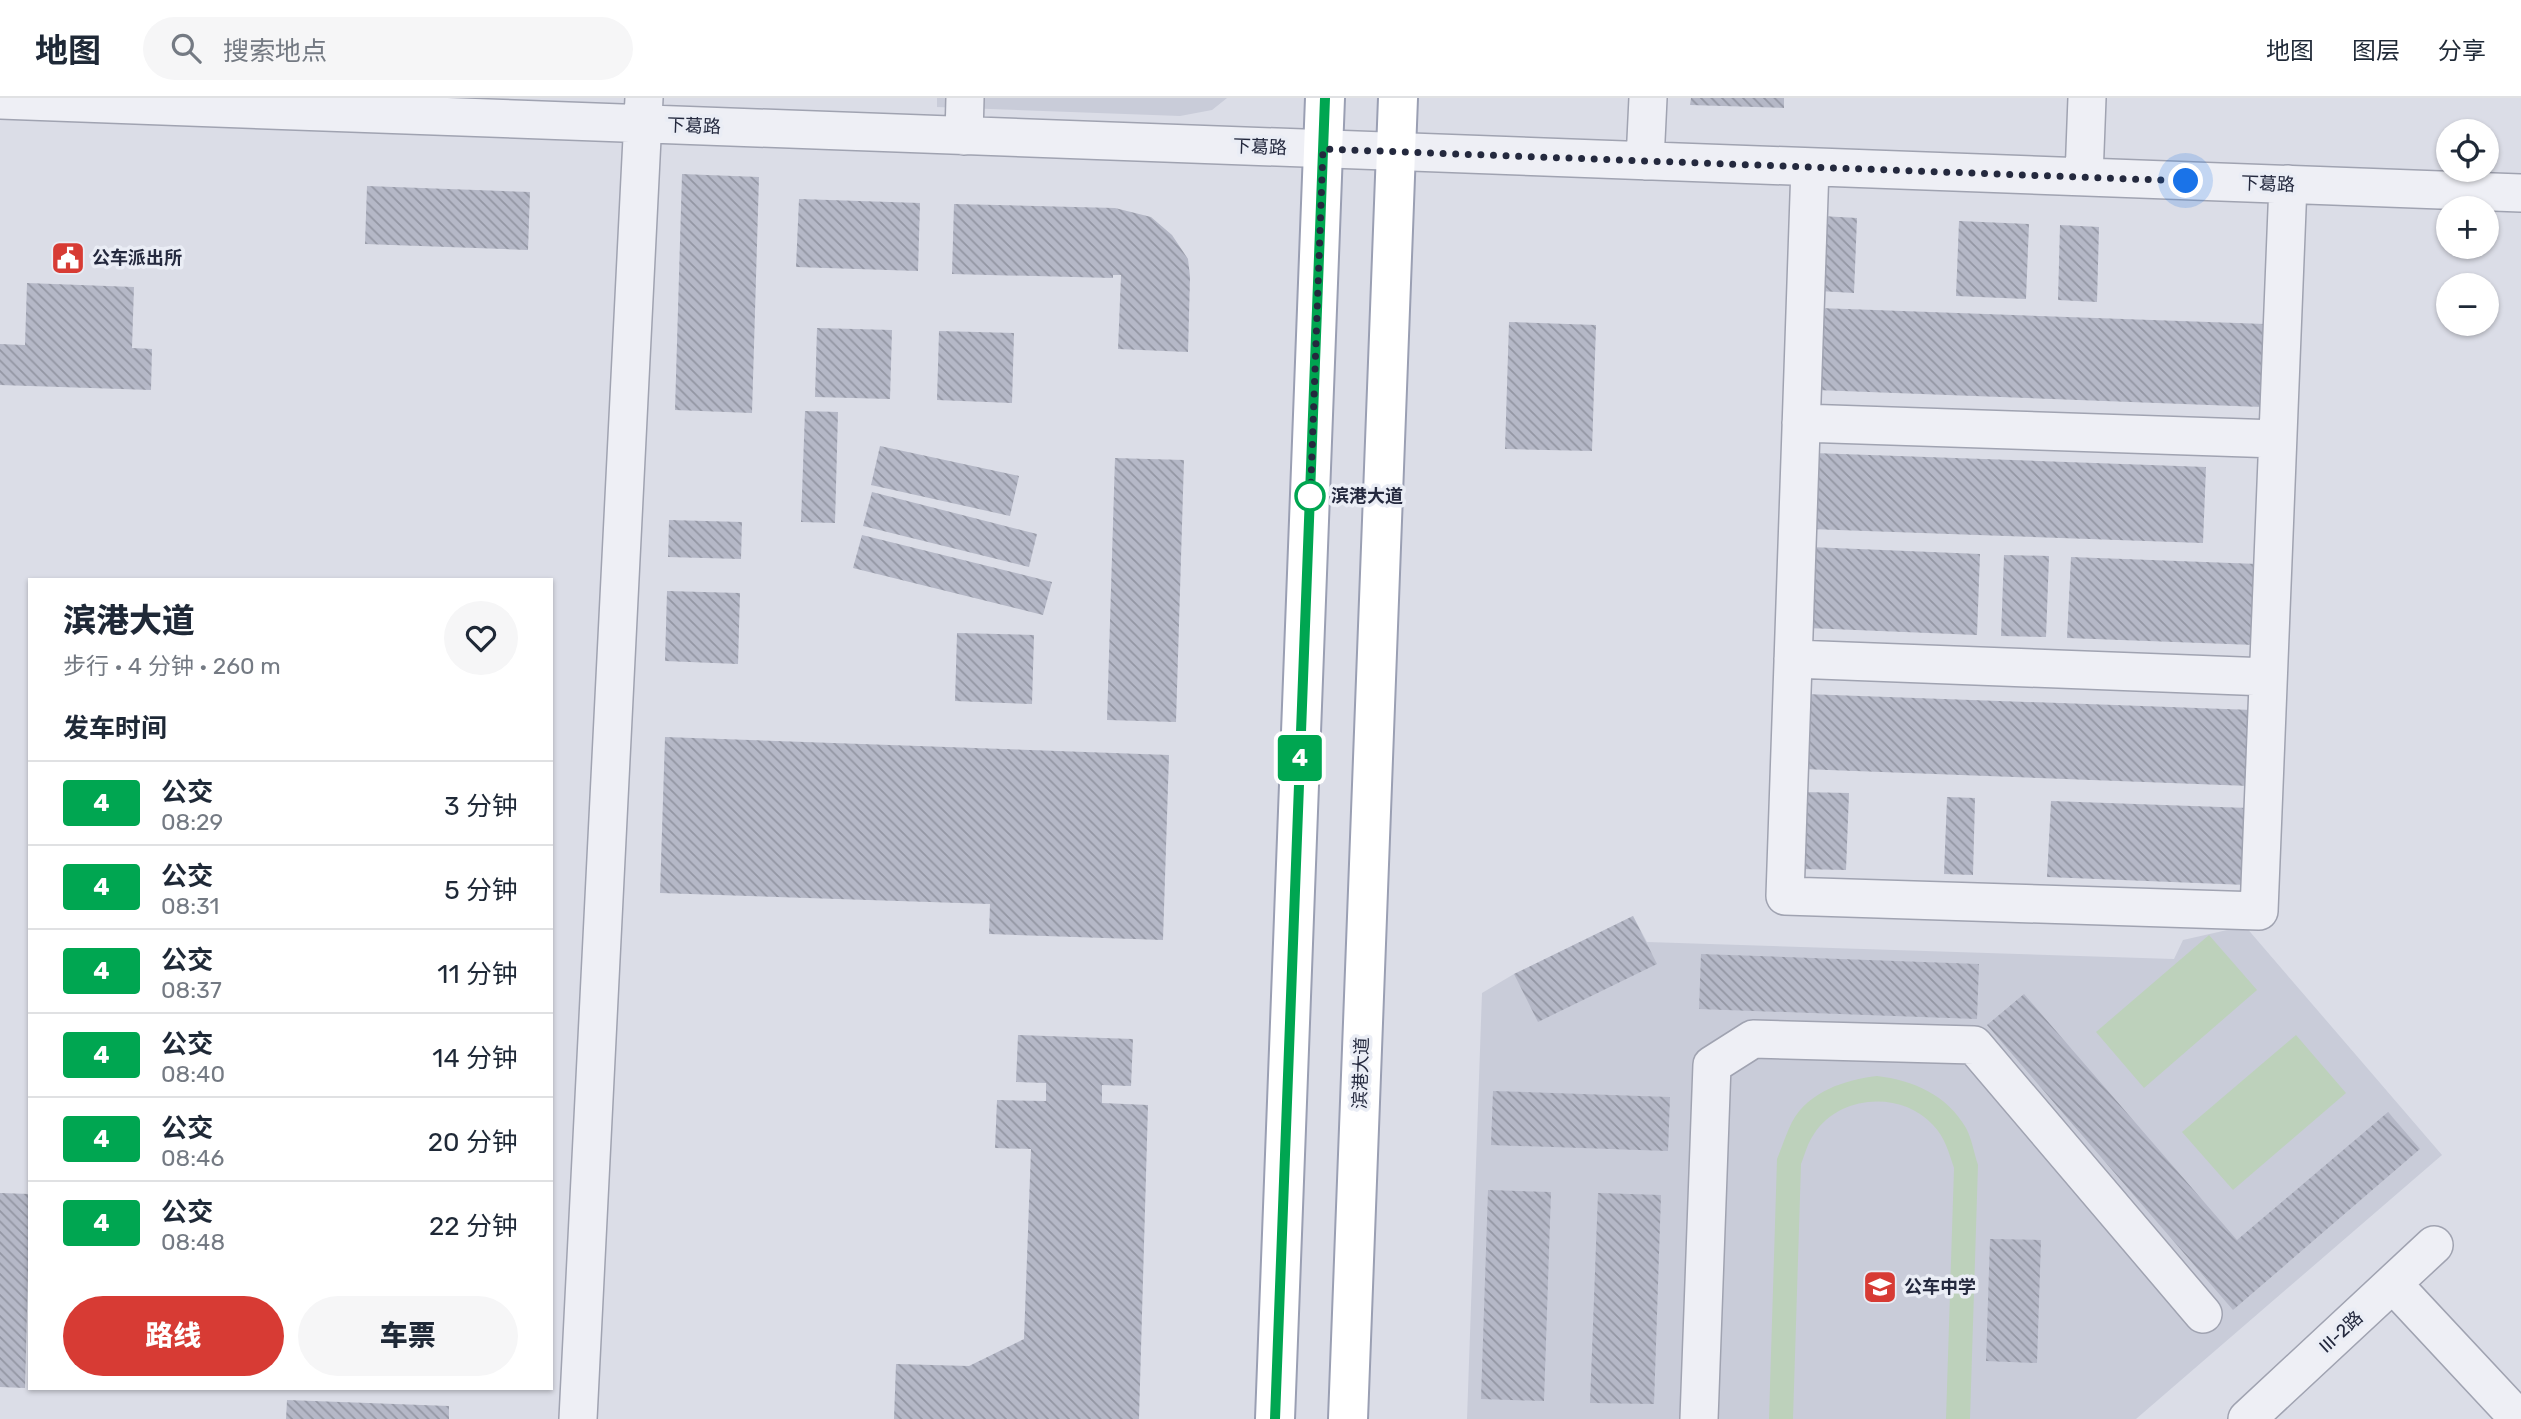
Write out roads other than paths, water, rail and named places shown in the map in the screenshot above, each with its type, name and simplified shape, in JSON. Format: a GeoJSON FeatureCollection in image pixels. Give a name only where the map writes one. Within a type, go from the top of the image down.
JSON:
{"type":"FeatureCollection","features":[{"type":"Feature","properties":{"kind":"main road"},"geometry":{"type":"LineString","coordinates":[[1275,1419],[1325,98]]}},
{"type":"Feature","properties":{"kind":"main road","name":"滨港大道"},"geometry":{"type":"LineString","coordinates":[[1348,1419],[1398,98]]}},
{"type":"Feature","properties":{"kind":"street"},"geometry":{"type":"LineString","coordinates":[[964,136],[965,98]]}},
{"type":"Feature","properties":{"kind":"street"},"geometry":{"type":"LineString","coordinates":[[1645,161],[1648,98]]}},
{"type":"Feature","properties":{"kind":"street"},"geometry":{"type":"LineString","coordinates":[[2084,177],[2087,98]]}},
{"type":"Feature","properties":{"kind":"street","name":"下葛路"},"geometry":{"type":"LineString","coordinates":[[0,100],[644,111],[964,136],[2521,193]]}},
{"type":"Feature","properties":{"kind":"street"},"geometry":{"type":"LineString","coordinates":[[578,1419],[644,111]]}},
{"type":"Feature","properties":{"kind":"street"},"geometry":{"type":"LineString","coordinates":[[1810,167],[1785,896],[2259,911],[2288,184]]}},
{"type":"Feature","properties":{"kind":"street"},"geometry":{"type":"LineString","coordinates":[[1801,423],[2277,439]]}},
{"type":"Feature","properties":{"kind":"street"},"geometry":{"type":"LineString","coordinates":[[1793,659],[2268,677]]}},
{"type":"Feature","properties":{"kind":"street"},"geometry":{"type":"LineString","coordinates":[[1699,1419],[1712,1065],[1752,1039],[1974,1045],[2203,1314]]}},
{"type":"Feature","properties":{"kind":"street","name":"III-2路"},"geometry":{"type":"LineString","coordinates":[[2247,1419],[2434,1245]]}},
{"type":"Feature","properties":{"kind":"street"},"geometry":{"type":"LineString","coordinates":[[2393,1284],[2519,1419]]}},
{"type":"Feature","properties":{"kind":"place","name":"公车派出所"},"geometry":{"type":"Point","coordinates":[68,258]}},
{"type":"Feature","properties":{"kind":"place","name":"滨港大道"},"geometry":{"type":"Point","coordinates":[1310,496]}},
{"type":"Feature","properties":{"kind":"place","name":"公车中学"},"geometry":{"type":"Point","coordinates":[1880,1287]}}]}
